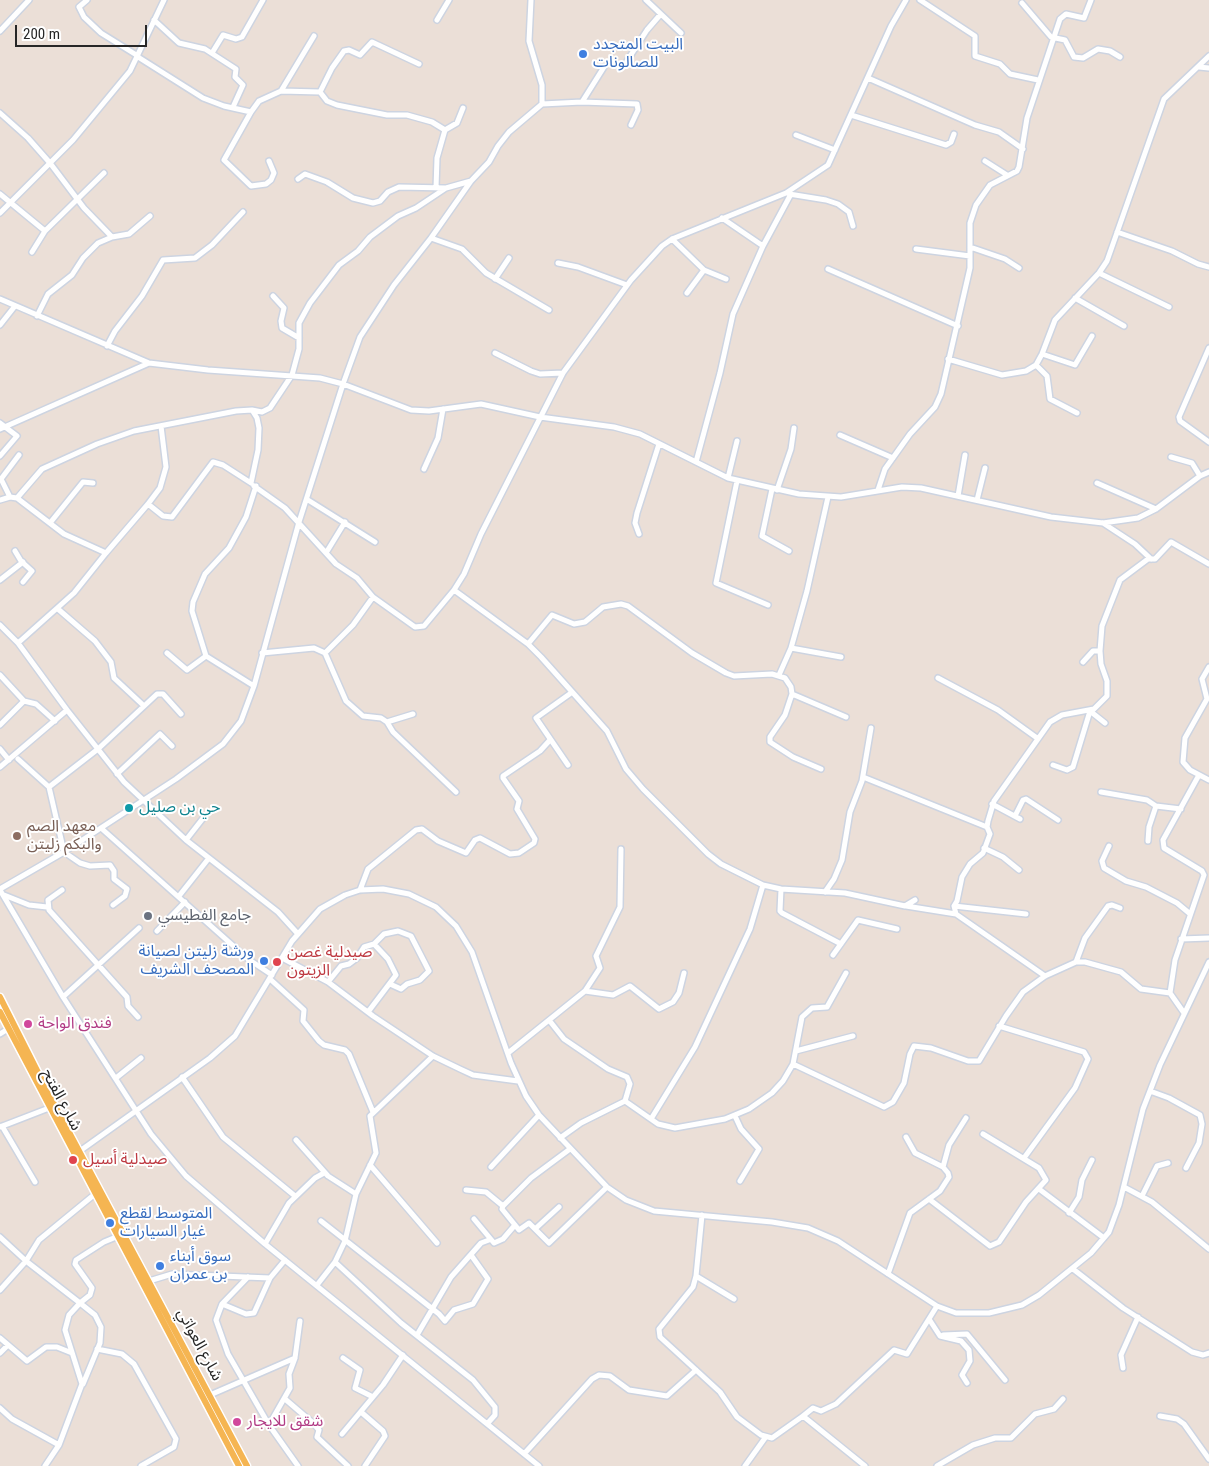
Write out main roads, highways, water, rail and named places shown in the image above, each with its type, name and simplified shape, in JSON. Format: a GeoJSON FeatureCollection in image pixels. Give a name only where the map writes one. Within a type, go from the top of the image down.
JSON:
{"type":"FeatureCollection","features":[{"type":"Feature","properties":{"kind":"main road","name":"شارع العواتي"},"geometry":{"type":"LineString","coordinates":[[0,998],[3,1012],[77,1152],[121,1235],[149,1281],[248,1466]]}},
{"type":"Feature","properties":{"kind":"main road","name":"شارع الفتح"},"geometry":{"type":"LineString","coordinates":[[3,1012],[8,1029],[49,1108],[77,1152],[95,1194],[121,1235],[238,1464]]}},
{"type":"Feature","properties":{"kind":"main road"},"geometry":{"type":"LineString","coordinates":[[238,1464],[244,1459]]}},
{"type":"Feature","properties":{"kind":"place","name":"البيت المتجدد للصالونات"},"geometry":{"type":"Point","coordinates":[583,54]}},
{"type":"Feature","properties":{"kind":"place","name":"حي بن صليل"},"geometry":{"type":"Point","coordinates":[129,808]}},
{"type":"Feature","properties":{"kind":"place","name":"معهد الصم والبكم زليتن"},"geometry":{"type":"Point","coordinates":[17,836]}},
{"type":"Feature","properties":{"kind":"place","name":"جامع الفطيسي"},"geometry":{"type":"Point","coordinates":[148,916]}},
{"type":"Feature","properties":{"kind":"place","name":"ورشة زليتن لصيانة المصحف الشريف"},"geometry":{"type":"Point","coordinates":[264,961]}},
{"type":"Feature","properties":{"kind":"place","name":"صيدلية غصن الزيتون"},"geometry":{"type":"Point","coordinates":[277,962]}},
{"type":"Feature","properties":{"kind":"place","name":"فندق الواحة"},"geometry":{"type":"Point","coordinates":[28,1024]}},
{"type":"Feature","properties":{"kind":"place","name":"صيدلية أسيل"},"geometry":{"type":"Point","coordinates":[73,1160]}},
{"type":"Feature","properties":{"kind":"place","name":"المتوسط لقطع غيار السيارات"},"geometry":{"type":"Point","coordinates":[110,1223]}},
{"type":"Feature","properties":{"kind":"place","name":"سوق أبناء بن عمران"},"geometry":{"type":"Point","coordinates":[160,1266]}},
{"type":"Feature","properties":{"kind":"place","name":"شقق للايجار"},"geometry":{"type":"Point","coordinates":[237,1422]}}]}
